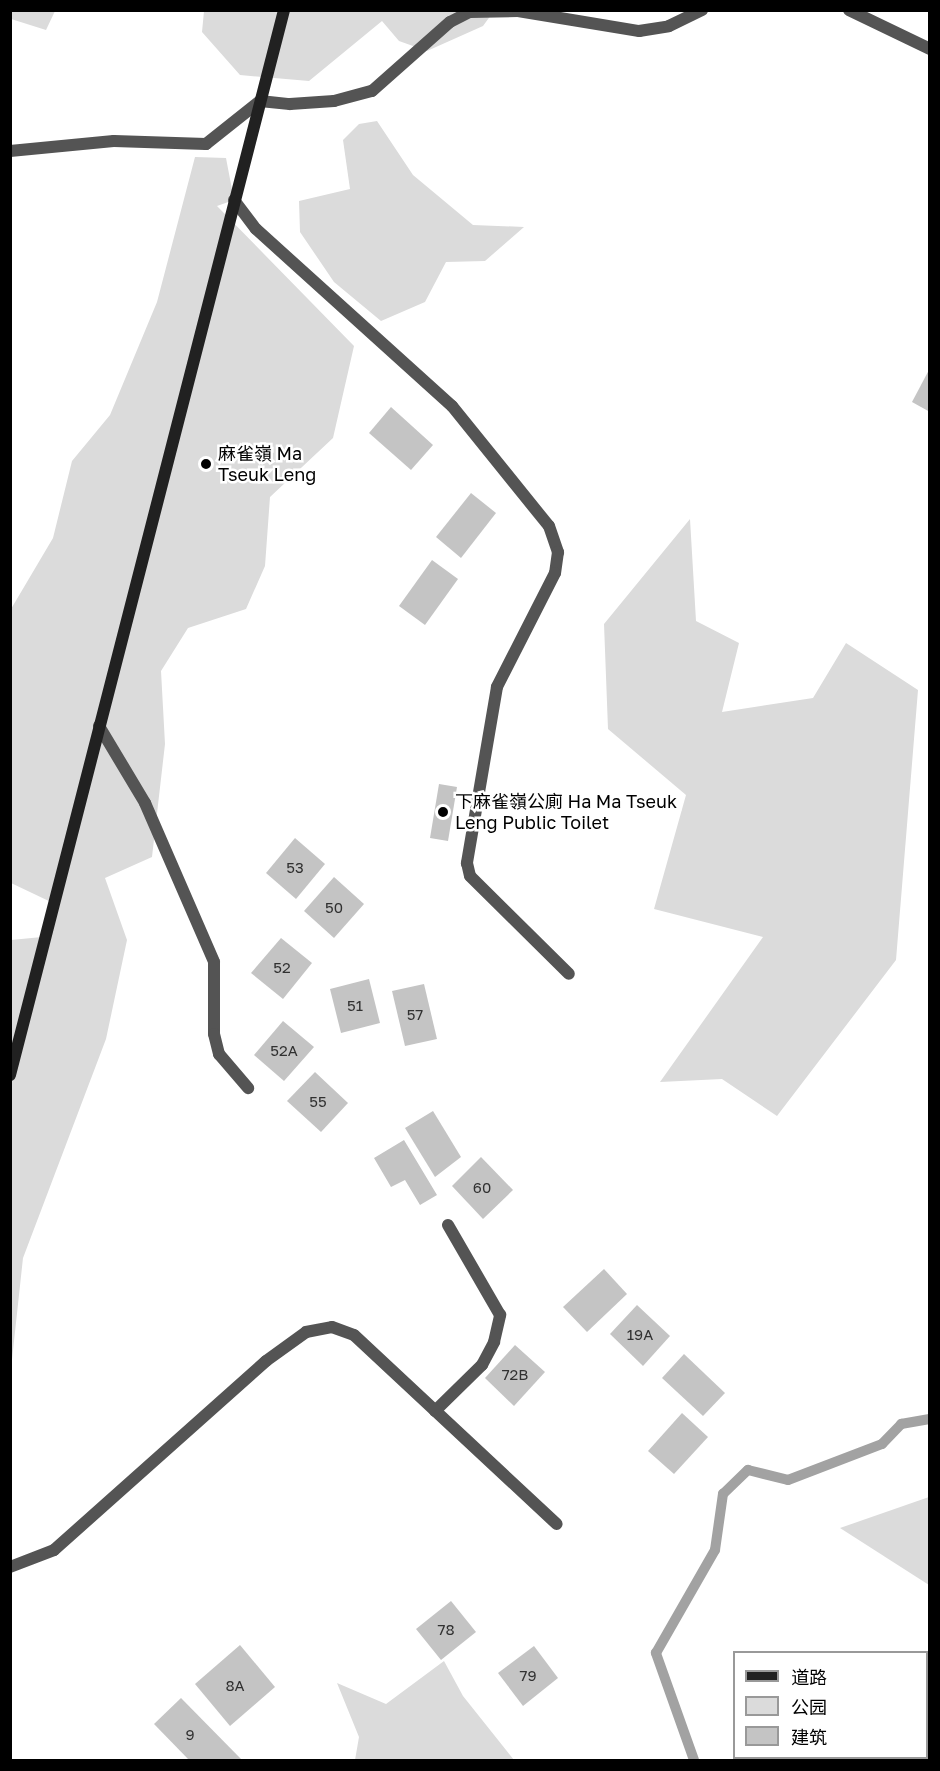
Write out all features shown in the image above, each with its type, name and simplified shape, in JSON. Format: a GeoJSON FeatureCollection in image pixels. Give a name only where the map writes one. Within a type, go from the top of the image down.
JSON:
{"type":"FeatureCollection","features":[{"type":"Feature","properties":{"kind":"main road"},"geometry":{"type":"LineString","coordinates":[[10,1075],[284,10]]}},
{"type":"Feature","properties":{"kind":"street"},"geometry":{"type":"LineString","coordinates":[[10,151],[114,141],[206,144],[260,101],[290,104],[334,101],[372,91],[450,22],[470,12],[518,11],[639,31],[669,26],[702,10]]}},
{"type":"Feature","properties":{"kind":"street"},"geometry":{"type":"LineString","coordinates":[[849,10],[930,49]]}},
{"type":"Feature","properties":{"kind":"street"},"geometry":{"type":"LineString","coordinates":[[234,200],[256,229],[452,406],[549,526],[558,552],[555,573],[497,687],[467,863],[470,876],[569,974]]}},
{"type":"Feature","properties":{"kind":"street"},"geometry":{"type":"LineString","coordinates":[[99,726],[145,803],[214,962],[213,1034],[219,1054],[248,1088]]}},
{"type":"Feature","properties":{"kind":"street"},"geometry":{"type":"LineString","coordinates":[[435,1411],[482,1365],[494,1342],[500,1315],[448,1225]]}},
{"type":"Feature","properties":{"kind":"street"},"geometry":{"type":"LineString","coordinates":[[10,1567],[54,1550],[266,1361],[306,1332],[332,1327],[354,1335],[557,1524]]}},
{"type":"Feature","properties":{"kind":"green space"},"geometry":{"type":"Polygon","coordinates":[[[11,10],[55,11],[46,30],[11,19],[11,10]]]}},
{"type":"Feature","properties":{"kind":"green space"},"geometry":{"type":"Polygon","coordinates":[[[204,11],[494,11],[483,26],[427,51],[399,41],[382,21],[309,81],[240,75],[202,32],[204,11]]]}},
{"type":"Feature","properties":{"kind":"green space"},"geometry":{"type":"Polygon","coordinates":[[[377,121],[413,175],[473,225],[524,227],[485,261],[446,262],[425,302],[381,321],[334,282],[300,232],[299,201],[350,189],[343,140],[359,124],[377,121]]]}},
{"type":"Feature","properties":{"kind":"green space"},"geometry":{"type":"Polygon","coordinates":[[[195,157],[226,158],[234,200],[217,206],[354,346],[333,438],[270,497],[265,566],[246,609],[188,628],[161,671],[165,744],[152,857],[105,878],[127,940],[106,1039],[23,1258],[11,1369],[11,940],[42,937],[53,903],[11,883],[11,609],[53,538],[72,461],[110,415],[157,302],[195,157]]]}},
{"type":"Feature","properties":{"kind":"green space"},"geometry":{"type":"Polygon","coordinates":[[[690,519],[696,621],[739,643],[722,712],[813,698],[846,643],[918,690],[896,960],[777,1116],[722,1079],[660,1082],[763,937],[654,909],[686,795],[608,729],[604,624],[690,519]]]}},
{"type":"Feature","properties":{"kind":"green space"},"geometry":{"type":"Polygon","coordinates":[[[929,1497],[929,1585],[840,1528],[929,1497]]]}},
{"type":"Feature","properties":{"kind":"green space"},"geometry":{"type":"Polygon","coordinates":[[[444,1661],[463,1696],[514,1760],[355,1760],[359,1737],[337,1683],[386,1704],[444,1661]]]}},
{"type":"Feature","properties":{"kind":"building"},"geometry":{"type":"Polygon","coordinates":[[[930,368],[930,412],[912,402],[930,368]]]}},
{"type":"Feature","properties":{"kind":"building"},"geometry":{"type":"Polygon","coordinates":[[[391,407],[433,445],[411,470],[369,433],[391,407]]]}},
{"type":"Feature","properties":{"kind":"building"},"geometry":{"type":"Polygon","coordinates":[[[471,493],[496,513],[461,558],[436,537],[471,493]]]}},
{"type":"Feature","properties":{"kind":"building"},"geometry":{"type":"Polygon","coordinates":[[[432,560],[458,579],[425,625],[399,606],[432,560]]]}},
{"type":"Feature","properties":{"kind":"building","name":"下麻雀嶺公廁 Ha Ma Tseuk Leng Public Toilet"},"geometry":{"type":"Polygon","coordinates":[[[439,784],[457,787],[448,841],[430,838],[439,784]]]}},
{"type":"Feature","properties":{"kind":"building"},"geometry":{"type":"Polygon","coordinates":[[[295,838],[325,864],[296,899],[266,873],[295,838]]]}},
{"type":"Feature","properties":{"kind":"building"},"geometry":{"type":"Polygon","coordinates":[[[334,877],[364,904],[334,938],[304,911],[334,877]]]}},
{"type":"Feature","properties":{"kind":"building"},"geometry":{"type":"Polygon","coordinates":[[[281,938],[312,963],[283,999],[251,973],[281,938]]]}},
{"type":"Feature","properties":{"kind":"building"},"geometry":{"type":"Polygon","coordinates":[[[369,979],[380,1023],[341,1033],[330,989],[369,979]]]}},
{"type":"Feature","properties":{"kind":"building"},"geometry":{"type":"Polygon","coordinates":[[[424,984],[437,1039],[405,1046],[392,991],[424,984]]]}},
{"type":"Feature","properties":{"kind":"building"},"geometry":{"type":"Polygon","coordinates":[[[283,1021],[314,1047],[284,1081],[254,1055],[283,1021]]]}},
{"type":"Feature","properties":{"kind":"building"},"geometry":{"type":"Polygon","coordinates":[[[315,1072],[348,1103],[321,1132],[287,1101],[315,1072]]]}},
{"type":"Feature","properties":{"kind":"building"},"geometry":{"type":"Polygon","coordinates":[[[433,1111],[461,1157],[435,1177],[405,1128],[433,1111]]]}},
{"type":"Feature","properties":{"kind":"building"},"geometry":{"type":"Polygon","coordinates":[[[404,1140],[437,1195],[420,1205],[405,1180],[391,1187],[374,1158],[404,1140]]]}},
{"type":"Feature","properties":{"kind":"building"},"geometry":{"type":"Polygon","coordinates":[[[481,1157],[513,1190],[483,1219],[452,1186],[481,1157]]]}},
{"type":"Feature","properties":{"kind":"building"},"geometry":{"type":"Polygon","coordinates":[[[604,1269],[627,1294],[587,1332],[563,1307],[604,1269]]]}},
{"type":"Feature","properties":{"kind":"building"},"geometry":{"type":"Polygon","coordinates":[[[637,1305],[670,1336],[643,1366],[610,1334],[637,1305]]]}},
{"type":"Feature","properties":{"kind":"building"},"geometry":{"type":"Polygon","coordinates":[[[515,1345],[545,1372],[514,1406],[485,1378],[515,1345]]]}},
{"type":"Feature","properties":{"kind":"building"},"geometry":{"type":"Polygon","coordinates":[[[684,1354],[725,1393],[703,1416],[662,1378],[684,1354]]]}},
{"type":"Feature","properties":{"kind":"building"},"geometry":{"type":"Polygon","coordinates":[[[682,1413],[708,1437],[674,1474],[648,1451],[682,1413]]]}},
{"type":"Feature","properties":{"kind":"building"},"geometry":{"type":"Polygon","coordinates":[[[451,1601],[476,1632],[441,1660],[416,1629],[451,1601]]]}},
{"type":"Feature","properties":{"kind":"building"},"geometry":{"type":"Polygon","coordinates":[[[240,1645],[275,1687],[230,1726],[195,1684],[240,1645]]]}},
{"type":"Feature","properties":{"kind":"building"},"geometry":{"type":"Polygon","coordinates":[[[534,1646],[558,1678],[523,1706],[498,1673],[534,1646]]]}},
{"type":"Feature","properties":{"kind":"building"},"geometry":{"type":"Polygon","coordinates":[[[181,1698],[240,1760],[189,1760],[154,1724],[181,1698]]]}},
{"type":"Feature","properties":{"kind":"waterway"},"geometry":{"type":"LineString","coordinates":[[694,1760],[656,1653],[715,1550],[723,1494],[748,1470],[788,1480],[882,1444],[901,1424],[930,1419]]}},
{"type":"Feature","properties":{"kind":"place","name":"麻雀嶺 Ma Tseuk Leng"},"geometry":{"type":"Point","coordinates":[206,464]}},
{"type":"Feature","properties":{"kind":"place","name":"下麻雀嶺公廁 Ha Ma Tseuk Leng Public Toilet"},"geometry":{"type":"Point","coordinates":[443,812]}}]}
